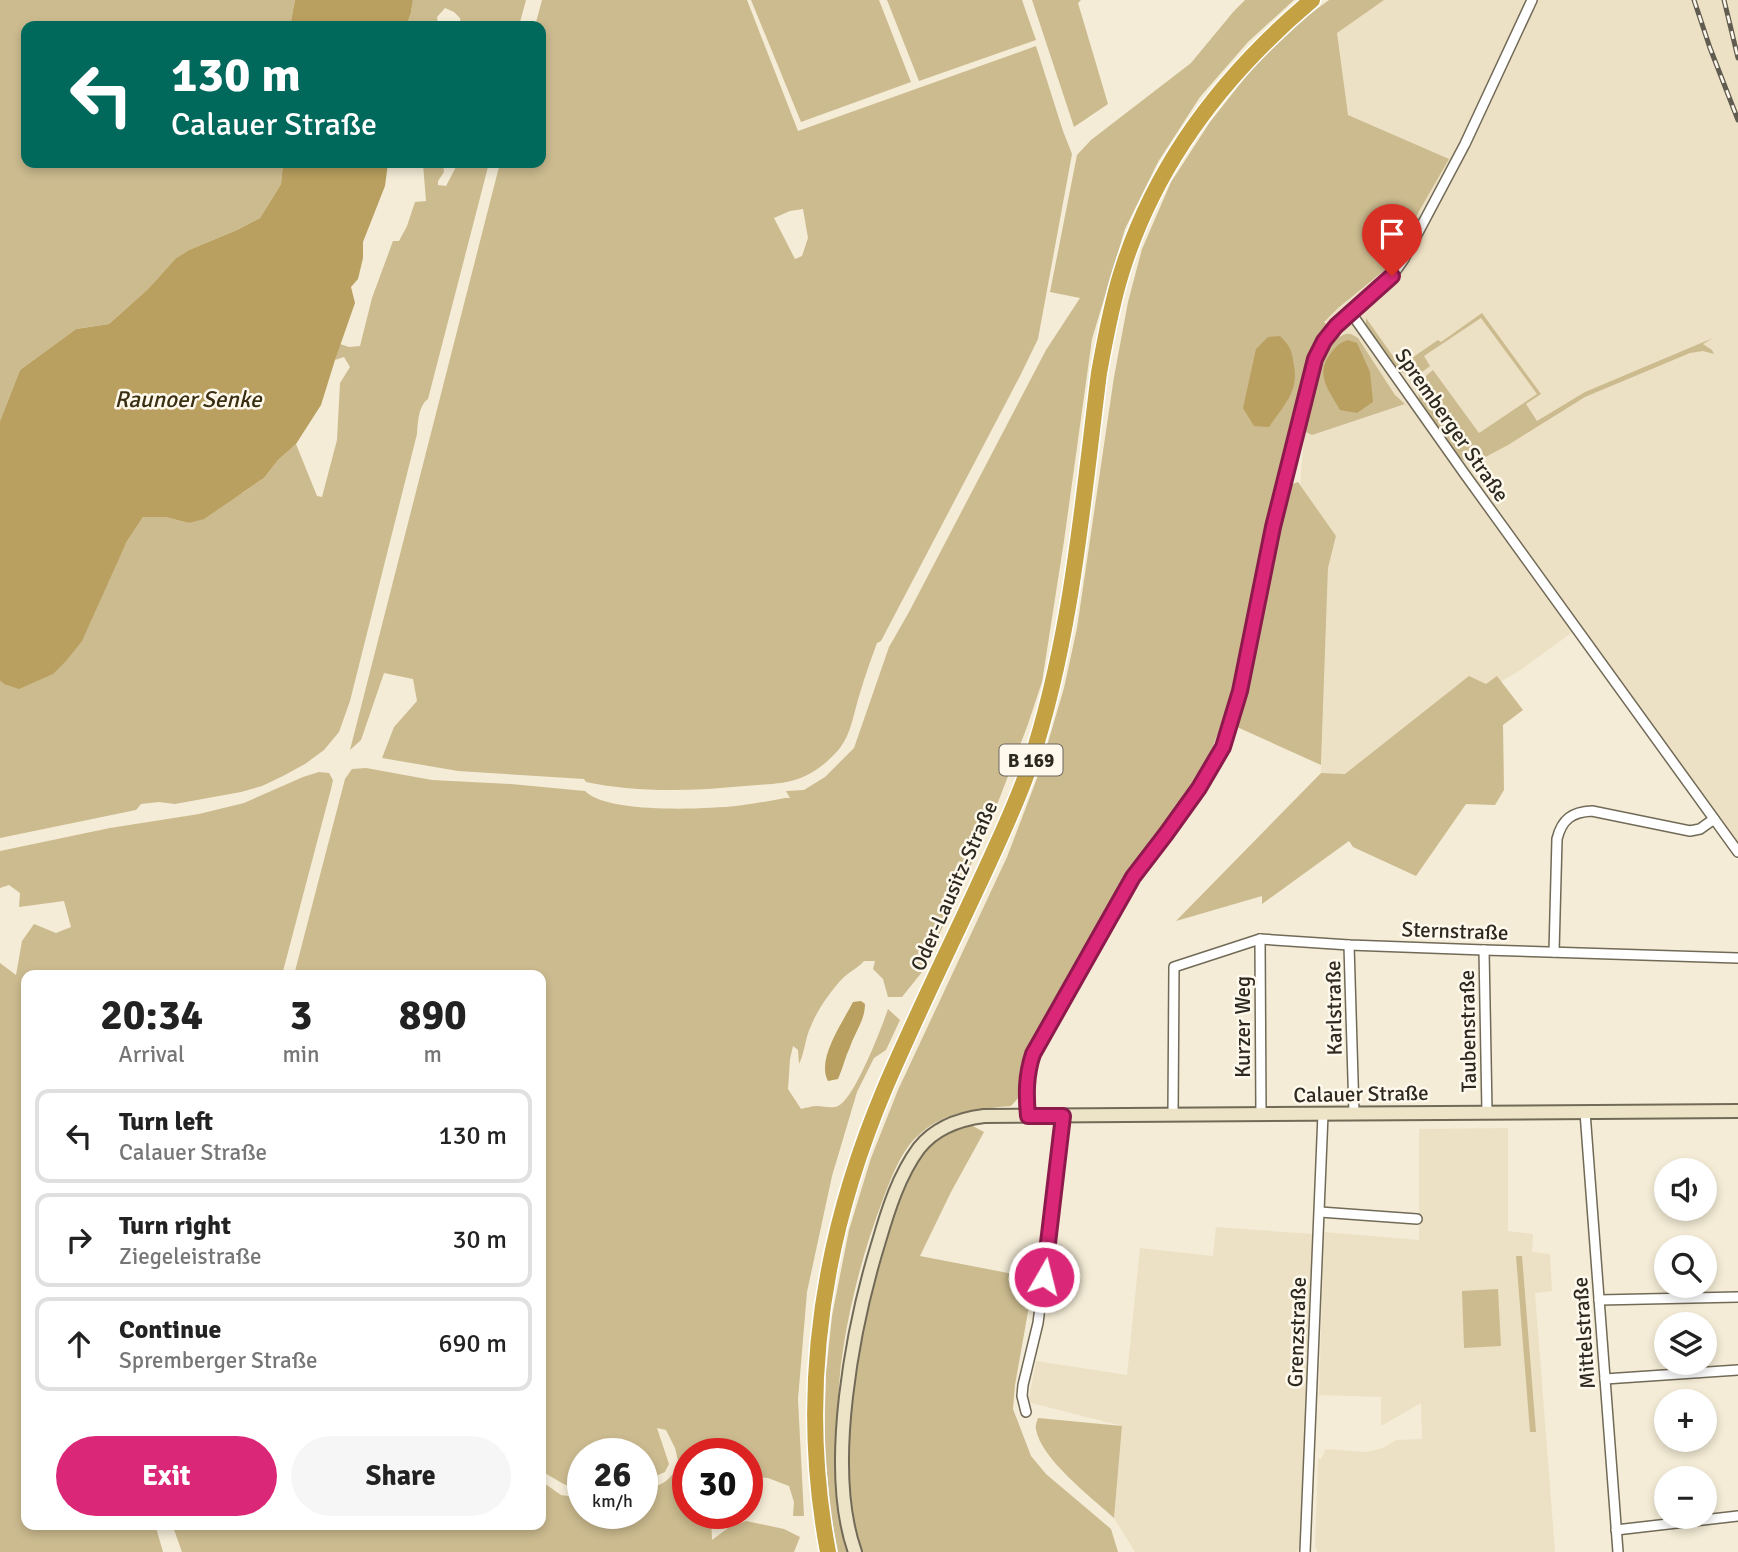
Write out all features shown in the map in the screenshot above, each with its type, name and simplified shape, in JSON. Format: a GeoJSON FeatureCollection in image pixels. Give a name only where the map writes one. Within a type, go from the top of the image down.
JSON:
{"type":"FeatureCollection","features":[{"type":"Feature","properties":{"kind":"highway","name":"Oder-Lausitz-Straße"},"geometry":{"type":"LineString","coordinates":[[828,1552],[822,1520],[815,1444],[815,1372],[822,1306],[835,1237],[857,1161],[885,1088],[1027,774],[1049,699],[1065,626],[1099,373],[1121,274],[1151,198],[1191,129],[1237,70],[1312,0]]}},
{"type":"Feature","properties":{"kind":"street"},"geometry":{"type":"LineString","coordinates":[[1028,1116],[1026,1088],[1029,1067],[1040,1040],[1133,877],[1199,788],[1223,747],[1240,691],[1273,527],[1315,359],[1336,326],[1392,276],[1404,259],[1465,144],[1532,0]]}},
{"type":"Feature","properties":{"kind":"street","name":"Spremberger Straße"},"geometry":{"type":"LineString","coordinates":[[1352,313],[1464,474],[1738,852]]}},
{"type":"Feature","properties":{"kind":"street"},"geometry":{"type":"LineString","coordinates":[[1554,952],[1557,839],[1559,830],[1569,817],[1592,811],[1690,831],[1714,819]]}},
{"type":"Feature","properties":{"kind":"street","name":"Sternstraße"},"geometry":{"type":"LineString","coordinates":[[1173,1115],[1174,967],[1260,939],[1349,945],[1738,958]]}},
{"type":"Feature","properties":{"kind":"street","name":"Kurzer Weg"},"geometry":{"type":"LineString","coordinates":[[1260,939],[1261,1115]]}},
{"type":"Feature","properties":{"kind":"street","name":"Karlstraße"},"geometry":{"type":"LineString","coordinates":[[1349,945],[1354,1113]]}},
{"type":"Feature","properties":{"kind":"street","name":"Taubenstraße"},"geometry":{"type":"LineString","coordinates":[[1484,950],[1487,1112]]}},
{"type":"Feature","properties":{"kind":"street","name":"Calauer Straße"},"geometry":{"type":"LineString","coordinates":[[855,1552],[843,1493],[844,1426],[861,1307],[873,1259],[907,1167],[919,1148],[943,1128],[984,1116],[1738,1111]]}},
{"type":"Feature","properties":{"kind":"street","name":"Mittelstraße"},"geometry":{"type":"LineString","coordinates":[[1584,1112],[1618,1552]]}},
{"type":"Feature","properties":{"kind":"street","name":"Grenzstraße"},"geometry":{"type":"LineString","coordinates":[[1305,1552],[1323,1114]]}},
{"type":"Feature","properties":{"kind":"street"},"geometry":{"type":"LineString","coordinates":[[1026,1412],[1022,1396],[1023,1385],[1038,1323],[1063,1116]]}},
{"type":"Feature","properties":{"kind":"street"},"geometry":{"type":"LineString","coordinates":[[1320,1212],[1417,1219]]}},
{"type":"Feature","properties":{"kind":"street"},"geometry":{"type":"LineString","coordinates":[[1599,1300],[1738,1297]]}},
{"type":"Feature","properties":{"kind":"street"},"geometry":{"type":"LineString","coordinates":[[1605,1379],[1738,1370]]}},
{"type":"Feature","properties":{"kind":"street"},"geometry":{"type":"LineString","coordinates":[[1616,1530],[1738,1516]]}},
{"type":"Feature","properties":{"kind":"shaded area"},"geometry":{"type":"Polygon","coordinates":[[[0,0],[295,0],[291,21],[21,21],[21,168],[283,168],[281,184],[260,218],[176,258],[148,289],[109,324],[76,329],[20,370],[0,421],[0,0]]]}},
{"type":"Feature","properties":{"kind":"shaded area"},"geometry":{"type":"Polygon","coordinates":[[[413,0],[526,0],[520,21],[460,21],[454,12],[445,8],[437,17],[437,21],[408,21],[413,0]]]}},
{"type":"Feature","properties":{"kind":"shaded area"},"geometry":{"type":"Polygon","coordinates":[[[542,0],[747,0],[798,131],[1036,46],[1072,154],[1038,339],[881,641],[877,643],[850,728],[836,752],[823,765],[796,780],[774,784],[665,790],[606,786],[586,782],[584,779],[458,771],[382,758],[394,727],[417,701],[413,679],[384,673],[361,740],[350,750],[499,168],[546,168],[546,21],[536,21],[542,0]],[[803,209],[774,218],[795,259],[802,256],[808,238],[803,209]]]}},
{"type":"Feature","properties":{"kind":"shaded area"},"geometry":{"type":"Polygon","coordinates":[[[751,0],[879,0],[911,82],[801,122],[751,0]]]}},
{"type":"Feature","properties":{"kind":"shaded area"},"geometry":{"type":"Polygon","coordinates":[[[887,0],[1022,0],[1036,40],[919,81],[887,0]]]}},
{"type":"Feature","properties":{"kind":"shaded area"},"geometry":{"type":"Polygon","coordinates":[[[1032,0],[1081,0],[1078,3],[1108,104],[1074,127],[1032,0]]]}},
{"type":"Feature","properties":{"kind":"shaded area"},"geometry":{"type":"Polygon","coordinates":[[[1245,0],[1294,0],[1248,42],[1200,97],[1158,162],[1125,229],[1092,339],[1042,682],[990,823],[922,972],[902,997],[888,997],[883,979],[873,969],[875,961],[864,961],[842,979],[820,1008],[813,1020],[799,1064],[798,1050],[793,1046],[788,1089],[801,1109],[815,1106],[835,1107],[852,1091],[888,1009],[900,1020],[886,1050],[874,1058],[857,1092],[832,1176],[807,1292],[798,1399],[804,1516],[793,1516],[794,1502],[789,1486],[763,1478],[763,1438],[672,1438],[672,1442],[666,1430],[657,1428],[669,1464],[665,1472],[658,1475],[658,1438],[567,1438],[566,1485],[546,1474],[546,970],[295,970],[345,779],[352,769],[366,768],[432,780],[585,791],[597,798],[634,807],[680,809],[736,806],[790,798],[786,791],[804,790],[825,777],[854,748],[889,647],[1046,350],[1080,298],[1050,292],[1077,155],[1091,140],[1191,63],[1245,0]]]}},
{"type":"Feature","properties":{"kind":"shaded area"},"geometry":{"type":"Polygon","coordinates":[[[1329,0],[1384,0],[1337,33],[1348,115],[1449,159],[1386,269],[1324,322],[1340,337],[1349,334],[1358,338],[1395,395],[1405,404],[1312,435],[1300,429],[1305,395],[1232,695],[1213,746],[1191,787],[1121,882],[1036,1035],[1023,1066],[1019,1097],[1011,1106],[963,1112],[930,1126],[908,1147],[897,1165],[863,1258],[842,1357],[835,1467],[837,1501],[849,1552],[838,1552],[831,1515],[824,1443],[826,1373],[832,1316],[849,1230],[871,1158],[898,1090],[1007,857],[1039,773],[1064,688],[1077,628],[1114,377],[1128,302],[1142,249],[1171,182],[1210,122],[1255,65],[1303,19],[1329,0]]]}},
{"type":"Feature","properties":{"kind":"shaded area"},"geometry":{"type":"Polygon","coordinates":[[[1373,0],[1738,0],[1738,845],[1581,626],[1519,671],[1345,774],[1321,773],[1328,568],[1336,536],[1300,485],[1309,378],[1333,330],[1323,322],[1247,91],[1373,0]]]}},
{"type":"Feature","properties":{"kind":"shaded area"},"geometry":{"type":"Polygon","coordinates":[[[423,168],[444,168],[438,185],[446,186],[455,168],[488,168],[428,399],[419,415],[417,434],[350,701],[339,732],[324,750],[305,764],[262,786],[175,804],[141,804],[136,810],[0,838],[0,681],[4,684],[126,543],[143,517],[165,517],[189,523],[264,478],[278,460],[296,444],[317,496],[322,497],[337,440],[340,383],[350,367],[344,357],[335,360],[340,344],[360,346],[372,298],[393,241],[399,241],[415,202],[426,201],[423,168]]]}},
{"type":"Feature","properties":{"kind":"shaded area"},"geometry":{"type":"Polygon","coordinates":[[[1482,313],[1541,394],[1526,404],[1537,421],[1585,392],[1713,338],[1703,344],[1714,354],[1703,351],[1690,353],[1585,397],[1508,445],[1471,463],[1459,457],[1421,405],[1419,390],[1425,377],[1433,370],[1479,433],[1537,394],[1481,318],[1424,356],[1430,366],[1416,375],[1409,375],[1394,365],[1381,349],[1366,325],[1366,318],[1400,366],[1482,313]]]}},
{"type":"Feature","properties":{"kind":"shaded area"},"geometry":{"type":"Polygon","coordinates":[[[1298,482],[1336,536],[1328,568],[1321,765],[1237,727],[1249,683],[1287,486],[1298,482]]]}},
{"type":"Feature","properties":{"kind":"shaded area"},"geometry":{"type":"Polygon","coordinates":[[[1469,676],[1486,684],[1497,676],[1523,710],[1503,725],[1504,790],[1495,805],[1466,804],[1416,876],[1353,847],[1349,841],[1262,904],[1262,896],[1176,921],[1321,773],[1345,774],[1469,676]]]}},
{"type":"Feature","properties":{"kind":"shaded area"},"geometry":{"type":"Polygon","coordinates":[[[319,772],[329,773],[333,780],[283,970],[21,970],[21,1530],[157,1530],[163,1552],[0,1552],[0,963],[16,975],[22,941],[34,924],[56,933],[71,927],[64,901],[19,907],[20,893],[9,885],[0,888],[0,851],[110,828],[199,814],[244,803],[319,772]]]}},
{"type":"Feature","properties":{"kind":"shaded area"},"geometry":{"type":"Polygon","coordinates":[[[969,1124],[984,1132],[920,1256],[1034,1278],[1013,1409],[1031,1456],[1046,1474],[1111,1529],[1118,1552],[861,1552],[847,1483],[848,1425],[867,1303],[879,1257],[910,1173],[932,1142],[944,1133],[969,1124]]]}},
{"type":"Feature","properties":{"kind":"shaded area"},"geometry":{"type":"Polygon","coordinates":[[[1508,1128],[1508,1231],[1533,1234],[1532,1252],[1550,1254],[1552,1291],[1535,1293],[1555,1552],[1318,1552],[1315,1547],[1318,1459],[1321,1459],[1326,1449],[1366,1452],[1383,1448],[1396,1440],[1422,1439],[1421,1403],[1381,1426],[1381,1397],[1319,1395],[1324,1232],[1419,1240],[1419,1129],[1508,1128]]]}},
{"type":"Feature","properties":{"kind":"shaded area"},"geometry":{"type":"Polygon","coordinates":[[[1216,1227],[1313,1234],[1302,1544],[1297,1552],[1135,1552],[1114,1518],[1122,1426],[1031,1403],[1029,1398],[1036,1361],[1127,1375],[1140,1248],[1213,1256],[1216,1227]]]}},
{"type":"Feature","properties":{"kind":"shaded area"},"geometry":{"type":"Polygon","coordinates":[[[1516,1256],[1522,1256],[1536,1432],[1530,1432],[1516,1256]]]}},
{"type":"Feature","properties":{"kind":"shaded area"},"geometry":{"type":"Polygon","coordinates":[[[1498,1289],[1501,1346],[1464,1348],[1462,1291],[1498,1289]]]}},
{"type":"Feature","properties":{"kind":"shaded area"},"geometry":{"type":"Polygon","coordinates":[[[1038,1418],[1122,1426],[1114,1518],[1068,1477],[1047,1452],[1036,1429],[1038,1418]]]}},
{"type":"Feature","properties":{"kind":"shaded area"},"geometry":{"type":"Polygon","coordinates":[[[672,1475],[672,1529],[712,1529],[712,1540],[727,1529],[763,1529],[763,1525],[784,1529],[800,1537],[794,1552],[182,1552],[174,1530],[546,1530],[546,1484],[561,1495],[567,1496],[567,1529],[658,1529],[658,1485],[672,1475]]]}},
{"type":"Feature","properties":{"kind":"water"},"geometry":{"type":"Polygon","coordinates":[[[295,0],[413,0],[408,21],[291,21],[295,0]]]}},
{"type":"Feature","properties":{"kind":"water","name":"Raunoer Senke"},"geometry":{"type":"Polygon","coordinates":[[[283,168],[387,168],[385,186],[363,242],[363,258],[358,279],[351,287],[355,303],[321,405],[296,444],[278,460],[264,478],[204,519],[189,523],[165,517],[143,517],[126,543],[82,641],[66,661],[53,674],[19,689],[4,684],[0,681],[0,421],[20,370],[76,329],[109,324],[148,289],[176,258],[260,218],[281,184],[283,168]]]}},
{"type":"Feature","properties":{"kind":"water"},"geometry":{"type":"Polygon","coordinates":[[[1280,336],[1289,346],[1293,357],[1295,375],[1292,391],[1269,427],[1254,426],[1243,408],[1256,349],[1268,337],[1280,336]]]}},
{"type":"Feature","properties":{"kind":"water"},"geometry":{"type":"Polygon","coordinates":[[[1348,340],[1357,343],[1370,372],[1373,402],[1357,413],[1340,410],[1323,375],[1331,353],[1338,345],[1348,340]]]}},
{"type":"Feature","properties":{"kind":"water"},"geometry":{"type":"Polygon","coordinates":[[[861,1001],[865,1004],[863,1015],[840,1075],[838,1079],[828,1081],[825,1062],[832,1041],[853,1002],[861,1001]]]}},
{"type":"Feature","properties":{"kind":"railway"},"geometry":{"type":"LineString","coordinates":[[1694,0],[1738,120]]}},
{"type":"Feature","properties":{"kind":"railway"},"geometry":{"type":"LineString","coordinates":[[1724,0],[1738,58]]}},
{"type":"Feature","properties":{"kind":"route"},"geometry":{"type":"LineString","coordinates":[[1044,1277],[1063,1116],[1028,1116],[1026,1088],[1033,1054],[1133,877],[1199,788],[1223,747],[1240,691],[1273,527],[1315,359],[1336,326],[1392,276]]}}]}
